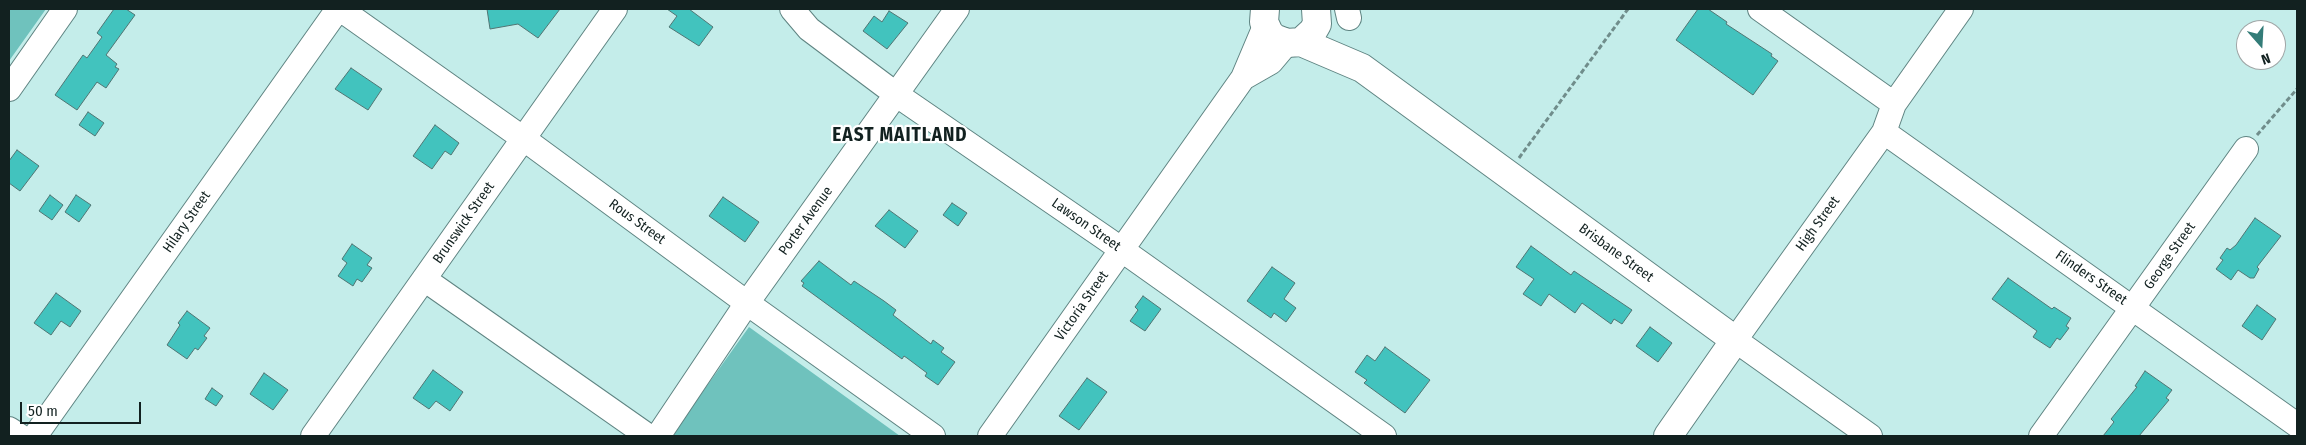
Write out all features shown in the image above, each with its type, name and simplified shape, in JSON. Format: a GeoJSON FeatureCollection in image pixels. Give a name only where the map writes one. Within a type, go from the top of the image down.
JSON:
{"type":"FeatureCollection","features":[{"type":"Feature","properties":{"kind":"main road","name":"Brisbane Street"},"geometry":{"type":"LineString","coordinates":[[1317,12],[1362,68],[1735,340]]}},
{"type":"Feature","properties":{"kind":"main road"},"geometry":{"type":"LineString","coordinates":[[1294,43],[1313,31],[1317,12]]}},
{"type":"Feature","properties":{"kind":"main road","name":"Brisbane Street"},"geometry":{"type":"LineString","coordinates":[[1263,15],[1274,38],[1294,43],[1362,68]]}},
{"type":"Feature","properties":{"kind":"main road","name":"High Street"},"geometry":{"type":"LineString","coordinates":[[1668,436],[1735,340]]}},
{"type":"Feature","properties":{"kind":"street"},"geometry":{"type":"LineString","coordinates":[[9,89],[65,9]]}},
{"type":"Feature","properties":{"kind":"street","name":"Rous Street"},"geometry":{"type":"LineString","coordinates":[[339,9],[524,138],[747,303],[933,436]]}},
{"type":"Feature","properties":{"kind":"street","name":"Hilary Street"},"geometry":{"type":"LineString","coordinates":[[35,436],[339,9]]}},
{"type":"Feature","properties":{"kind":"street","name":"Brunswick Street"},"geometry":{"type":"LineString","coordinates":[[312,436],[615,9]]}},
{"type":"Feature","properties":{"kind":"street","name":"Lawson Street"},"geometry":{"type":"LineString","coordinates":[[792,9],[809,29],[897,95],[1122,250],[1384,436]]}},
{"type":"Feature","properties":{"kind":"street","name":"Porter Avenue"},"geometry":{"type":"LineString","coordinates":[[658,436],[747,303],[957,9]]}},
{"type":"Feature","properties":{"kind":"street"},"geometry":{"type":"LineString","coordinates":[[1760,9],[1894,104]]}},
{"type":"Feature","properties":{"kind":"street","name":"High Street"},"geometry":{"type":"LineString","coordinates":[[1735,340],[1884,132],[1894,104],[1961,9]]}},
{"type":"Feature","properties":{"kind":"street","name":"Victoria Street"},"geometry":{"type":"LineString","coordinates":[[990,436],[1243,78],[1263,15]]}},
{"type":"Feature","properties":{"kind":"street","name":"Victoria Street"},"geometry":{"type":"LineString","coordinates":[[1243,78],[1271,62],[1294,43]]}},
{"type":"Feature","properties":{"kind":"street","name":"Flinders Street"},"geometry":{"type":"LineString","coordinates":[[1884,132],[2297,425]]}},
{"type":"Feature","properties":{"kind":"street","name":"George Street"},"geometry":{"type":"LineString","coordinates":[[2041,436],[2246,149]]}},
{"type":"Feature","properties":{"kind":"street"},"geometry":{"type":"LineString","coordinates":[[424,279],[648,436]]}},
{"type":"Feature","properties":{"kind":"street","name":"Brisbane Street"},"geometry":{"type":"LineString","coordinates":[[1735,340],[1870,436]]}},
{"type":"Feature","properties":{"kind":"street"},"geometry":{"type":"LineString","coordinates":[[9,429],[20,436]]}},
{"type":"Feature","properties":{"kind":"path"},"geometry":{"type":"LineString","coordinates":[[1508,174],[1628,9]]}},
{"type":"Feature","properties":{"kind":"path"},"geometry":{"type":"LineString","coordinates":[[2246,149],[2297,89]]}},
{"type":"Feature","properties":{"kind":"shaded area"},"geometry":{"type":"Polygon","coordinates":[[[9,9],[46,9],[9,61],[9,9]]]}},
{"type":"Feature","properties":{"kind":"shaded area"},"geometry":{"type":"Polygon","coordinates":[[[749,327],[900,436],[671,436],[749,327]]]}},
{"type":"Feature","properties":{"kind":"building"},"geometry":{"type":"Polygon","coordinates":[[[114,9],[126,9],[135,15],[106,55],[117,64],[115,67],[119,69],[106,88],[97,82],[77,110],[55,95],[83,55],[87,58],[102,37],[97,33],[114,9]]]}},
{"type":"Feature","properties":{"kind":"building"},"geometry":{"type":"Polygon","coordinates":[[[487,9],[560,9],[538,38],[518,24],[490,29],[487,9]]]}},
{"type":"Feature","properties":{"kind":"building"},"geometry":{"type":"Polygon","coordinates":[[[667,9],[689,9],[713,27],[699,46],[669,27],[677,16],[667,9]]]}},
{"type":"Feature","properties":{"kind":"building"},"geometry":{"type":"Polygon","coordinates":[[[1698,9],[1708,9],[1727,22],[1726,24],[1772,54],[1771,56],[1778,61],[1753,95],[1676,40],[1698,9]]]}},
{"type":"Feature","properties":{"kind":"building"},"geometry":{"type":"Polygon","coordinates":[[[889,11],[908,23],[887,49],[863,31],[874,16],[882,22],[889,11]]]}},
{"type":"Feature","properties":{"kind":"building"},"geometry":{"type":"Polygon","coordinates":[[[351,68],[382,89],[368,110],[335,89],[351,68]]]}},
{"type":"Feature","properties":{"kind":"building"},"geometry":{"type":"Polygon","coordinates":[[[88,112],[104,123],[95,136],[79,125],[88,112]]]}},
{"type":"Feature","properties":{"kind":"building"},"geometry":{"type":"Polygon","coordinates":[[[435,125],[459,143],[451,155],[445,151],[432,169],[413,156],[435,125]]]}},
{"type":"Feature","properties":{"kind":"building"},"geometry":{"type":"Polygon","coordinates":[[[17,150],[39,166],[20,191],[9,183],[9,161],[17,150]]]}},
{"type":"Feature","properties":{"kind":"building"},"geometry":{"type":"Polygon","coordinates":[[[50,195],[63,205],[52,220],[39,211],[50,195]]]}},
{"type":"Feature","properties":{"kind":"building"},"geometry":{"type":"Polygon","coordinates":[[[76,195],[91,205],[79,222],[65,212],[76,195]]]}},
{"type":"Feature","properties":{"kind":"building"},"geometry":{"type":"Polygon","coordinates":[[[723,197],[759,222],[745,242],[709,216],[723,197]]]}},
{"type":"Feature","properties":{"kind":"building"},"geometry":{"type":"Polygon","coordinates":[[[952,203],[967,213],[958,226],[943,215],[952,203]]]}},
{"type":"Feature","properties":{"kind":"building"},"geometry":{"type":"Polygon","coordinates":[[[889,210],[918,231],[905,248],[875,226],[889,210]]]}},
{"type":"Feature","properties":{"kind":"building"},"geometry":{"type":"Polygon","coordinates":[[[2255,218],[2281,236],[2257,267],[2259,269],[2254,278],[2250,278],[2238,270],[2231,280],[2216,269],[2223,260],[2220,258],[2227,248],[2230,250],[2236,245],[2255,218]]]}},
{"type":"Feature","properties":{"kind":"building"},"geometry":{"type":"Polygon","coordinates":[[[352,244],[372,258],[367,265],[372,268],[362,282],[357,279],[353,286],[338,276],[347,263],[342,259],[352,244]]]}},
{"type":"Feature","properties":{"kind":"building"},"geometry":{"type":"Polygon","coordinates":[[[1531,246],[1571,275],[1574,271],[1632,310],[1622,324],[1614,319],[1611,324],[1582,303],[1575,313],[1549,294],[1541,306],[1523,294],[1534,279],[1516,267],[1531,246]]]}},
{"type":"Feature","properties":{"kind":"building"},"geometry":{"type":"Polygon","coordinates":[[[819,261],[851,285],[854,281],[884,301],[896,310],[893,315],[931,344],[933,340],[944,348],[941,352],[955,362],[938,385],[925,376],[927,373],[907,358],[904,356],[902,359],[802,286],[804,283],[801,281],[819,261]]]}},
{"type":"Feature","properties":{"kind":"building"},"geometry":{"type":"Polygon","coordinates":[[[1272,267],[1295,283],[1284,299],[1296,308],[1286,322],[1274,313],[1271,318],[1247,301],[1272,267]]]}},
{"type":"Feature","properties":{"kind":"building"},"geometry":{"type":"Polygon","coordinates":[[[2008,278],[2052,309],[2054,307],[2071,318],[2066,326],[2069,328],[2060,340],[2057,338],[2050,348],[2033,337],[2037,331],[1992,299],[2008,278]]]}},
{"type":"Feature","properties":{"kind":"building"},"geometry":{"type":"Polygon","coordinates":[[[56,293],[81,311],[70,327],[61,321],[51,335],[34,323],[56,293]]]}},
{"type":"Feature","properties":{"kind":"building"},"geometry":{"type":"Polygon","coordinates":[[[1143,296],[1161,309],[1145,331],[1130,321],[1138,310],[1135,307],[1143,296]]]}},
{"type":"Feature","properties":{"kind":"building"},"geometry":{"type":"Polygon","coordinates":[[[2257,305],[2276,319],[2262,340],[2242,326],[2257,305]]]}},
{"type":"Feature","properties":{"kind":"building"},"geometry":{"type":"Polygon","coordinates":[[[187,311],[210,328],[204,336],[207,338],[198,350],[195,348],[187,359],[167,345],[180,325],[178,323],[187,311]]]}},
{"type":"Feature","properties":{"kind":"building"},"geometry":{"type":"Polygon","coordinates":[[[1650,327],[1672,343],[1658,362],[1636,346],[1650,327]]]}},
{"type":"Feature","properties":{"kind":"building"},"geometry":{"type":"Polygon","coordinates":[[[1385,347],[1430,380],[1405,413],[1364,383],[1367,380],[1355,372],[1367,355],[1375,361],[1385,347]]]}},
{"type":"Feature","properties":{"kind":"building"},"geometry":{"type":"Polygon","coordinates":[[[433,370],[463,392],[450,411],[436,401],[429,409],[413,398],[433,370]]]}},
{"type":"Feature","properties":{"kind":"building"},"geometry":{"type":"Polygon","coordinates":[[[2145,371],[2172,390],[2166,398],[2169,400],[2139,436],[2103,436],[2114,422],[2111,419],[2137,387],[2135,386],[2145,371]]]}},
{"type":"Feature","properties":{"kind":"building"},"geometry":{"type":"Polygon","coordinates":[[[264,373],[288,390],[273,410],[250,394],[264,373]]]}},
{"type":"Feature","properties":{"kind":"building"},"geometry":{"type":"Polygon","coordinates":[[[1087,378],[1107,392],[1079,430],[1059,416],[1087,378]]]}},
{"type":"Feature","properties":{"kind":"building"},"geometry":{"type":"Polygon","coordinates":[[[212,388],[223,396],[216,406],[205,399],[212,388]]]}},
{"type":"Feature","properties":{"kind":"district","name":"EAST MAITLAND"},"geometry":{"type":"Point","coordinates":[900,136]}}]}
